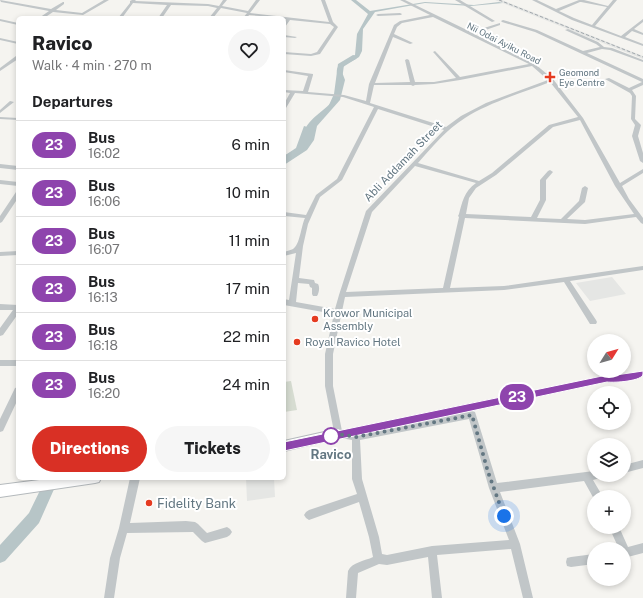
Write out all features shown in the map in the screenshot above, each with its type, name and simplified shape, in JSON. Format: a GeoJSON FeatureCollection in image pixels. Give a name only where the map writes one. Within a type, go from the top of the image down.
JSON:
{"type":"FeatureCollection","features":[{"type":"Feature","properties":{"kind":"main road"},"geometry":{"type":"LineString","coordinates":[[286,446],[338,434]]}},
{"type":"Feature","properties":{"kind":"main road"},"geometry":{"type":"LineString","coordinates":[[0,491],[26,489],[84,480]]}},
{"type":"Feature","properties":{"kind":"street"},"geometry":{"type":"LineString","coordinates":[[1,1],[84,14],[107,0]]}},
{"type":"Feature","properties":{"kind":"street"},"geometry":{"type":"LineString","coordinates":[[213,16],[225,0]]}},
{"type":"Feature","properties":{"kind":"street"},"geometry":{"type":"LineString","coordinates":[[247,16],[258,0]]}},
{"type":"Feature","properties":{"kind":"street"},"geometry":{"type":"LineString","coordinates":[[286,53],[311,55],[319,53],[336,27],[332,23],[323,0]]}},
{"type":"Feature","properties":{"kind":"street","name":"Nii Odai Ayiku Road"},"geometry":{"type":"LineString","coordinates":[[402,0],[532,65],[552,80],[581,118],[618,186],[643,222]]}},
{"type":"Feature","properties":{"kind":"street"},"geometry":{"type":"LineString","coordinates":[[456,0],[501,22]]}},
{"type":"Feature","properties":{"kind":"street"},"geometry":{"type":"LineString","coordinates":[[534,0],[573,19],[643,45]]}},
{"type":"Feature","properties":{"kind":"street"},"geometry":{"type":"LineString","coordinates":[[557,10],[581,0],[610,7]]}},
{"type":"Feature","properties":{"kind":"street"},"geometry":{"type":"LineString","coordinates":[[593,26],[615,0]]}},
{"type":"Feature","properties":{"kind":"street"},"geometry":{"type":"LineString","coordinates":[[122,16],[133,1],[221,7],[273,16]]}},
{"type":"Feature","properties":{"kind":"street"},"geometry":{"type":"LineString","coordinates":[[44,16],[63,3]]}},
{"type":"Feature","properties":{"kind":"street"},"geometry":{"type":"LineString","coordinates":[[161,16],[170,3]]}},
{"type":"Feature","properties":{"kind":"street"},"geometry":{"type":"LineString","coordinates":[[478,11],[493,22],[519,24],[643,82]]}},
{"type":"Feature","properties":{"kind":"street"},"geometry":{"type":"LineString","coordinates":[[378,15],[400,14]]}},
{"type":"Feature","properties":{"kind":"street"},"geometry":{"type":"LineString","coordinates":[[391,15],[397,24]]}},
{"type":"Feature","properties":{"kind":"street"},"geometry":{"type":"LineString","coordinates":[[397,24],[434,16]]}},
{"type":"Feature","properties":{"kind":"street"},"geometry":{"type":"LineString","coordinates":[[286,18],[332,23]]}},
{"type":"Feature","properties":{"kind":"street"},"geometry":{"type":"LineString","coordinates":[[286,23],[289,18]]}},
{"type":"Feature","properties":{"kind":"street"},"geometry":{"type":"LineString","coordinates":[[0,20],[16,24]]}},
{"type":"Feature","properties":{"kind":"street"},"geometry":{"type":"LineString","coordinates":[[622,36],[632,30],[643,20]]}},
{"type":"Feature","properties":{"kind":"street"},"geometry":{"type":"LineString","coordinates":[[488,27],[493,22]]}},
{"type":"Feature","properties":{"kind":"street"},"geometry":{"type":"LineString","coordinates":[[470,34],[501,22]]}},
{"type":"Feature","properties":{"kind":"street"},"geometry":{"type":"LineString","coordinates":[[368,102],[371,84],[377,67],[397,24]]}},
{"type":"Feature","properties":{"kind":"street"},"geometry":{"type":"LineString","coordinates":[[567,30],[597,43],[603,48]]}},
{"type":"Feature","properties":{"kind":"street"},"geometry":{"type":"LineString","coordinates":[[632,30],[643,34]]}},
{"type":"Feature","properties":{"kind":"street"},"geometry":{"type":"LineString","coordinates":[[392,35],[411,43]]}},
{"type":"Feature","properties":{"kind":"street"},"geometry":{"type":"LineString","coordinates":[[286,36],[295,37]]}},
{"type":"Feature","properties":{"kind":"street"},"geometry":{"type":"LineString","coordinates":[[0,39],[16,43]]}},
{"type":"Feature","properties":{"kind":"street"},"geometry":{"type":"LineString","coordinates":[[0,44],[6,41]]}},
{"type":"Feature","properties":{"kind":"street"},"geometry":{"type":"LineString","coordinates":[[582,53],[603,48],[611,49],[643,61]]}},
{"type":"Feature","properties":{"kind":"street"},"geometry":{"type":"LineString","coordinates":[[435,52],[460,79]]}},
{"type":"Feature","properties":{"kind":"street"},"geometry":{"type":"LineString","coordinates":[[0,70],[16,58]]}},
{"type":"Feature","properties":{"kind":"street"},"geometry":{"type":"LineString","coordinates":[[407,60],[413,85]]}},
{"type":"Feature","properties":{"kind":"street"},"geometry":{"type":"LineString","coordinates":[[371,84],[413,85],[460,79],[532,65]]}},
{"type":"Feature","properties":{"kind":"street"},"geometry":{"type":"LineString","coordinates":[[286,71],[312,76],[305,88],[305,93]]}},
{"type":"Feature","properties":{"kind":"street"},"geometry":{"type":"LineString","coordinates":[[607,79],[629,90],[634,96],[632,105],[633,119],[638,125],[635,136],[643,161]]}},
{"type":"Feature","properties":{"kind":"street","name":"Abli Addamah Street"},"geometry":{"type":"LineString","coordinates":[[338,434],[329,386],[329,354],[342,295],[369,211],[447,129],[480,108],[552,80]]}},
{"type":"Feature","properties":{"kind":"street"},"geometry":{"type":"LineString","coordinates":[[629,90],[643,82]]}},
{"type":"Feature","properties":{"kind":"street"},"geometry":{"type":"LineString","coordinates":[[286,91],[344,96],[368,102],[447,129]]}},
{"type":"Feature","properties":{"kind":"street"},"geometry":{"type":"LineString","coordinates":[[286,104],[293,92]]}},
{"type":"Feature","properties":{"kind":"street"},"geometry":{"type":"LineString","coordinates":[[0,112],[12,102]]}},
{"type":"Feature","properties":{"kind":"street"},"geometry":{"type":"LineString","coordinates":[[292,304],[300,246],[308,217],[318,196],[339,180],[376,106]]}},
{"type":"Feature","properties":{"kind":"street"},"geometry":{"type":"LineString","coordinates":[[2,118],[16,113]]}},
{"type":"Feature","properties":{"kind":"street"},"geometry":{"type":"LineString","coordinates":[[2,118],[16,119]]}},
{"type":"Feature","properties":{"kind":"street"},"geometry":{"type":"LineString","coordinates":[[446,291],[466,198],[480,183],[494,174],[551,126],[581,118]]}},
{"type":"Feature","properties":{"kind":"street"},"geometry":{"type":"LineString","coordinates":[[415,164],[480,183]]}},
{"type":"Feature","properties":{"kind":"street"},"geometry":{"type":"LineString","coordinates":[[0,166],[16,168]]}},
{"type":"Feature","properties":{"kind":"street"},"geometry":{"type":"LineString","coordinates":[[618,186],[643,171]]}},
{"type":"Feature","properties":{"kind":"street"},"geometry":{"type":"LineString","coordinates":[[533,219],[543,200],[543,180],[550,172]]}},
{"type":"Feature","properties":{"kind":"street"},"geometry":{"type":"LineString","coordinates":[[0,182],[16,184]]}},
{"type":"Feature","properties":{"kind":"street"},"geometry":{"type":"LineString","coordinates":[[562,221],[582,202],[585,188]]}},
{"type":"Feature","properties":{"kind":"street"},"geometry":{"type":"LineString","coordinates":[[0,221],[16,196]]}},
{"type":"Feature","properties":{"kind":"street"},"geometry":{"type":"LineString","coordinates":[[286,214],[308,217]]}},
{"type":"Feature","properties":{"kind":"street"},"geometry":{"type":"LineString","coordinates":[[461,216],[562,221],[594,221],[637,215]]}},
{"type":"Feature","properties":{"kind":"street"},"geometry":{"type":"LineString","coordinates":[[286,253],[295,251],[300,246]]}},
{"type":"Feature","properties":{"kind":"street"},"geometry":{"type":"LineString","coordinates":[[0,254],[16,253]]}},
{"type":"Feature","properties":{"kind":"street"},"geometry":{"type":"LineString","coordinates":[[342,295],[504,288],[643,268]]}},
{"type":"Feature","properties":{"kind":"street"},"geometry":{"type":"LineString","coordinates":[[295,280],[312,282],[312,285],[316,286],[315,294]]}},
{"type":"Feature","properties":{"kind":"street"},"geometry":{"type":"LineString","coordinates":[[566,280],[593,322]]}},
{"type":"Feature","properties":{"kind":"street"},"geometry":{"type":"LineString","coordinates":[[286,302],[338,312]]}},
{"type":"Feature","properties":{"kind":"street"},"geometry":{"type":"LineString","coordinates":[[0,307],[16,308]]}},
{"type":"Feature","properties":{"kind":"street"},"geometry":{"type":"LineString","coordinates":[[0,333],[16,311]]}},
{"type":"Feature","properties":{"kind":"street"},"geometry":{"type":"LineString","coordinates":[[0,363],[16,363]]}},
{"type":"Feature","properties":{"kind":"street"},"geometry":{"type":"LineString","coordinates":[[0,428],[16,394]]}},
{"type":"Feature","properties":{"kind":"street"},"geometry":{"type":"LineString","coordinates":[[338,434],[356,437],[472,415],[494,488],[515,544],[528,598]]}},
{"type":"Feature","properties":{"kind":"street"},"geometry":{"type":"LineString","coordinates":[[356,437],[357,479],[374,537],[378,559]]}},
{"type":"Feature","properties":{"kind":"street"},"geometry":{"type":"LineString","coordinates":[[631,467],[643,464]]}},
{"type":"Feature","properties":{"kind":"street"},"geometry":{"type":"LineString","coordinates":[[494,488],[586,478],[594,490]]}},
{"type":"Feature","properties":{"kind":"street"},"geometry":{"type":"LineString","coordinates":[[109,598],[115,558],[124,528],[135,480]]}},
{"type":"Feature","properties":{"kind":"street"},"geometry":{"type":"LineString","coordinates":[[309,515],[362,497]]}},
{"type":"Feature","properties":{"kind":"street"},"geometry":{"type":"LineString","coordinates":[[124,528],[195,527],[205,538],[227,532]]}},
{"type":"Feature","properties":{"kind":"street"},"geometry":{"type":"LineString","coordinates":[[351,598],[353,571],[356,568],[368,566],[378,559],[387,560],[432,551],[515,544]]}},
{"type":"Feature","properties":{"kind":"street"},"geometry":{"type":"LineString","coordinates":[[631,550],[643,548]]}},
{"type":"Feature","properties":{"kind":"street"},"geometry":{"type":"LineString","coordinates":[[432,551],[437,598]]}},
{"type":"Feature","properties":{"kind":"street"},"geometry":{"type":"LineString","coordinates":[[571,562],[587,560]]}},
{"type":"Feature","properties":{"kind":"shaded area"},"geometry":{"type":"Polygon","coordinates":[[[351,0],[356,0],[370,11],[425,2],[474,5],[499,2],[503,3],[471,6],[425,3],[375,12],[363,29],[362,51],[359,57],[343,67],[342,72],[345,80],[340,100],[317,126],[314,140],[307,150],[286,164],[286,155],[303,143],[303,135],[309,123],[334,99],[339,88],[337,70],[339,65],[355,55],[357,34],[368,14],[351,0]]]}},
{"type":"Feature","properties":{"kind":"shaded area"},"geometry":{"type":"Polygon","coordinates":[[[495,0],[502,0],[643,56],[643,59],[495,0]]]}},
{"type":"Feature","properties":{"kind":"shaded area"},"geometry":{"type":"Polygon","coordinates":[[[612,277],[626,294],[590,301],[576,283],[612,277]]]}},
{"type":"Feature","properties":{"kind":"shaded area"},"geometry":{"type":"Polygon","coordinates":[[[291,381],[297,410],[286,412],[286,382],[291,381]]]}},
{"type":"Feature","properties":{"kind":"shaded area"},"geometry":{"type":"Polygon","coordinates":[[[246,480],[274,480],[275,497],[247,501],[246,480]]]}},
{"type":"Feature","properties":{"kind":"waterway"},"geometry":{"type":"LineString","coordinates":[[332,105],[337,94],[341,64],[354,58],[355,56]]}},
{"type":"Feature","properties":{"kind":"waterway"},"geometry":{"type":"LineString","coordinates":[[286,159],[299,149],[307,128]]}},
{"type":"Feature","properties":{"kind":"waterway"},"geometry":{"type":"LineString","coordinates":[[0,556],[34,518],[52,480]]}},
{"type":"Feature","properties":{"kind":"railway"},"geometry":{"type":"LineString","coordinates":[[499,0],[643,57]]}},
{"type":"Feature","properties":{"kind":"bus line","name":"23"},"geometry":{"type":"LineString","coordinates":[[286,446],[607,378],[616,379],[643,374]]}},
{"type":"Feature","properties":{"kind":"place","name":"Geomond Eye Centre"},"geometry":{"type":"Point","coordinates":[550,77]}},
{"type":"Feature","properties":{"kind":"place","name":"Krowor Municipal Assembly"},"geometry":{"type":"Point","coordinates":[315,319]}},
{"type":"Feature","properties":{"kind":"place","name":"Royal Ravico Hotel"},"geometry":{"type":"Point","coordinates":[297,342]}},
{"type":"Feature","properties":{"kind":"place","name":"Ravico"},"geometry":{"type":"Point","coordinates":[331,436]}},
{"type":"Feature","properties":{"kind":"place","name":"Fidelity Bank"},"geometry":{"type":"Point","coordinates":[149,503]}},
{"type":"Feature","properties":{"kind":"route"},"geometry":{"type":"LineString","coordinates":[[331,436],[326,437],[338,434],[356,437],[472,415],[488,472],[504,516]]}}]}
